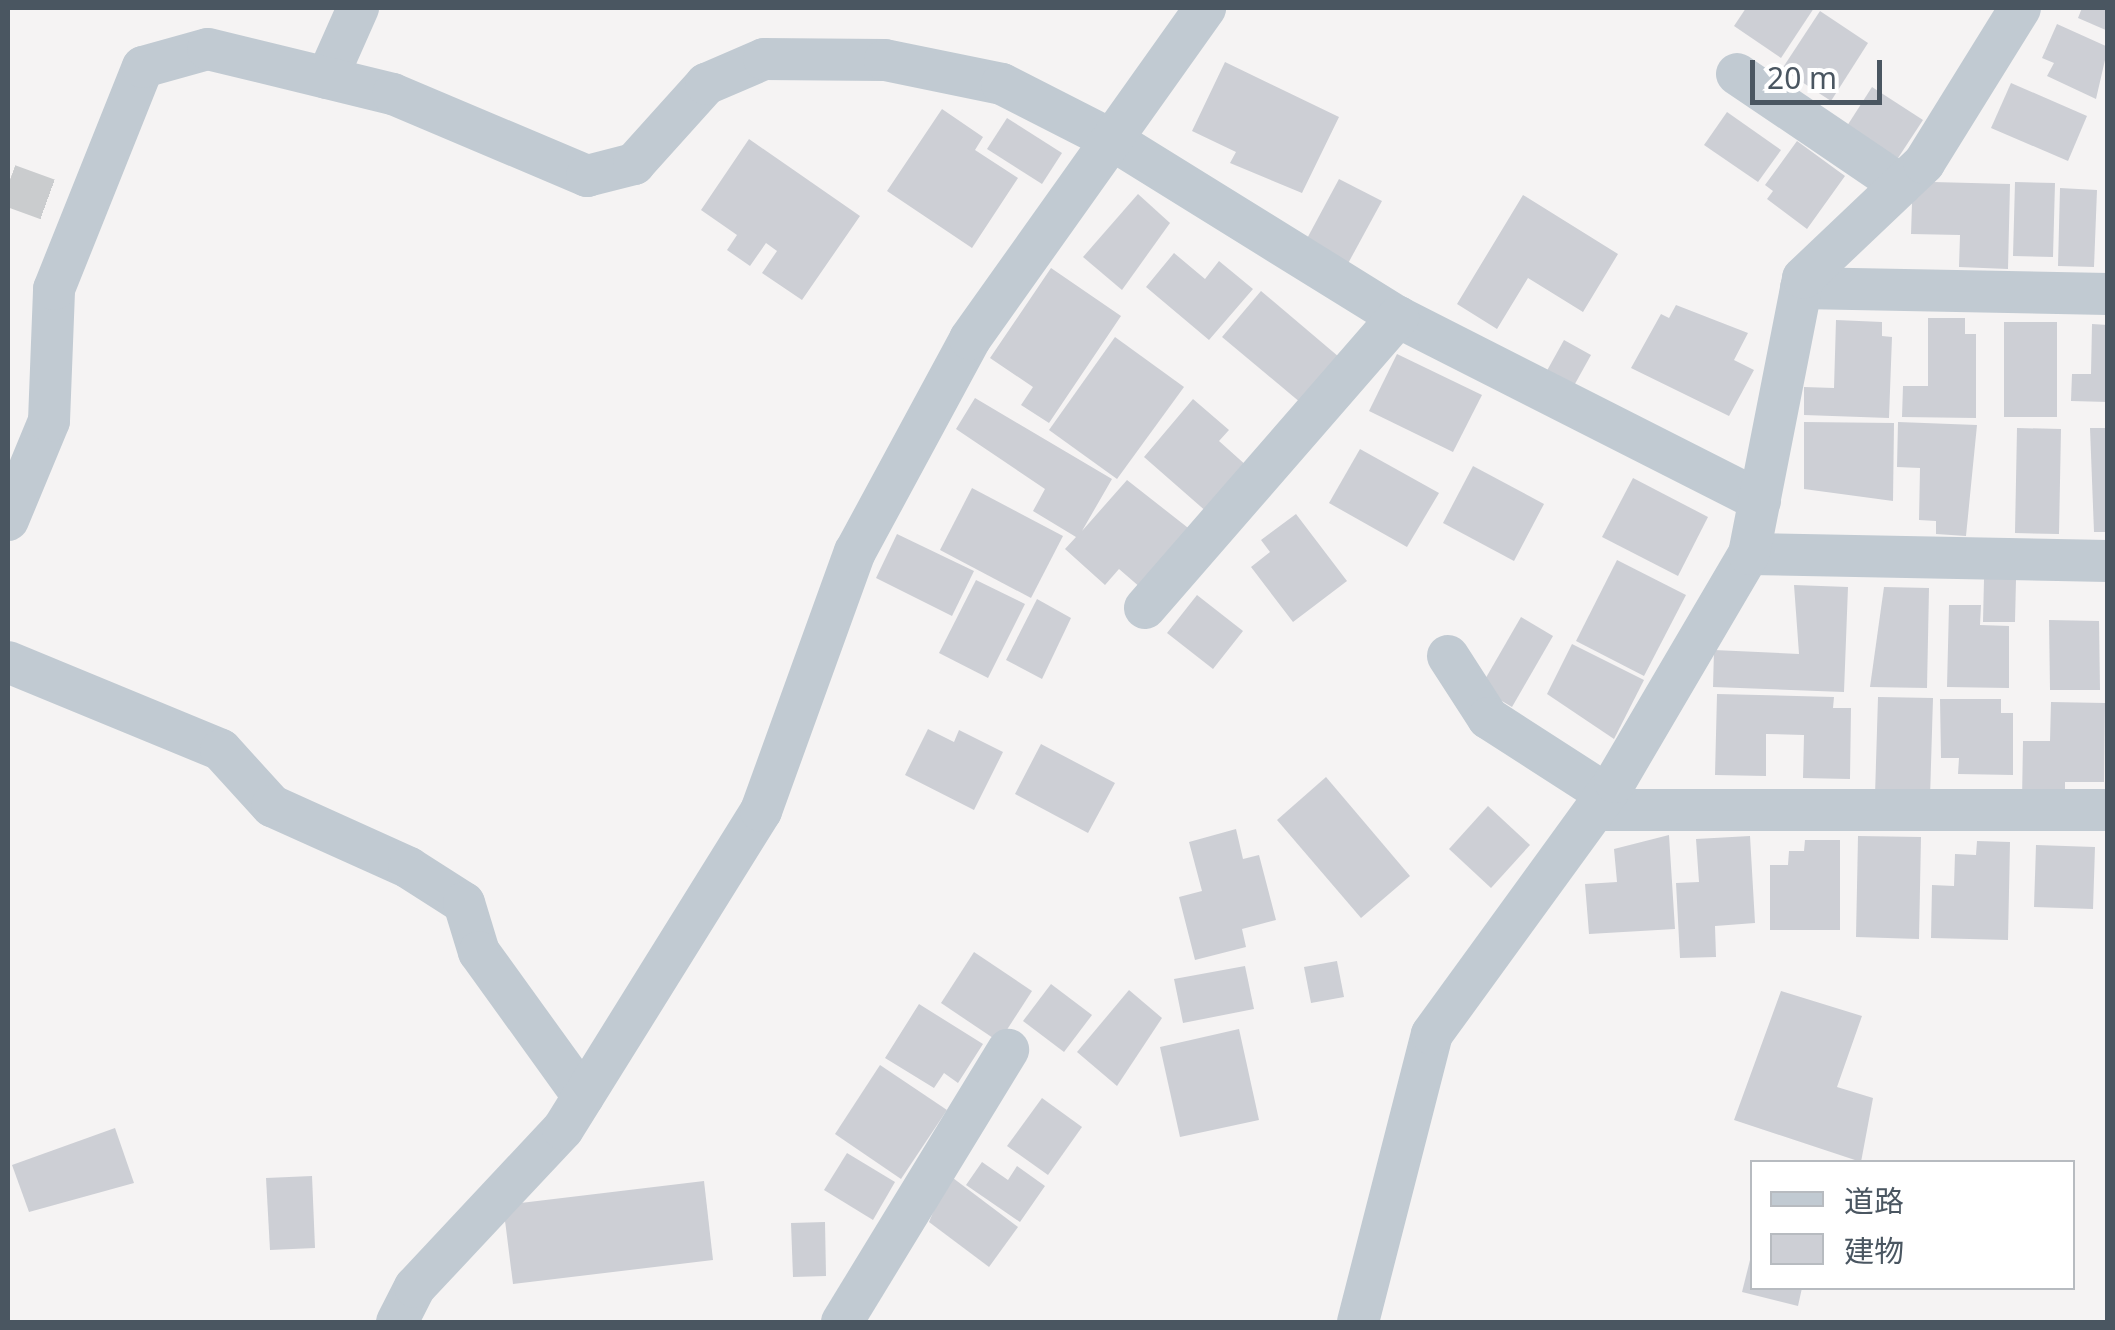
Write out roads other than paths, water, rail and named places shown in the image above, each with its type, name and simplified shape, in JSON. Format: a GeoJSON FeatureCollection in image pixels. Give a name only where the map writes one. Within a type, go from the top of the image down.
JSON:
{"type":"FeatureCollection","features":[{"type":"Feature","properties":{"kind":"street"},"geometry":{"type":"LineString","coordinates":[[327,78],[358,8]]}},
{"type":"Feature","properties":{"kind":"street"},"geometry":{"type":"LineString","coordinates":[[397,1322],[416,1287],[583,1096],[762,811],[855,552],[970,339],[1205,8]]}},
{"type":"Feature","properties":{"kind":"street"},"geometry":{"type":"LineString","coordinates":[[1358,1322],[1432,1034],[1600,802],[1750,554],[1801,288],[1901,185],[2020,8]]}},
{"type":"Feature","properties":{"kind":"street"},"geometry":{"type":"LineString","coordinates":[[8,520],[49,420],[54,289],[143,67],[208,50],[393,94],[586,176],[634,164],[706,84],[764,59],[884,60],[1002,84],[1114,141],[1398,317],[1760,501]]}},
{"type":"Feature","properties":{"kind":"street"},"geometry":{"type":"LineString","coordinates":[[1737,74],[1901,185]]}},
{"type":"Feature","properties":{"kind":"street"},"geometry":{"type":"LineString","coordinates":[[1801,288],[2108,294]]}},
{"type":"Feature","properties":{"kind":"street"},"geometry":{"type":"LineString","coordinates":[[1145,608],[1398,317]]}},
{"type":"Feature","properties":{"kind":"street"},"geometry":{"type":"LineString","coordinates":[[1750,554],[2108,560]]}},
{"type":"Feature","properties":{"kind":"street"},"geometry":{"type":"LineString","coordinates":[[1448,656],[1488,718],[1600,802],[2108,810]]}},
{"type":"Feature","properties":{"kind":"street"},"geometry":{"type":"LineString","coordinates":[[8,662],[221,750],[272,806],[464,902],[479,952],[583,1096]]}},
{"type":"Feature","properties":{"kind":"street"},"geometry":{"type":"LineString","coordinates":[[842,1322],[1008,1050]]}},
{"type":"Feature","properties":{"kind":"tunnel"},"geometry":{"type":"LineString","coordinates":[[8,185],[85,213]]}}]}
